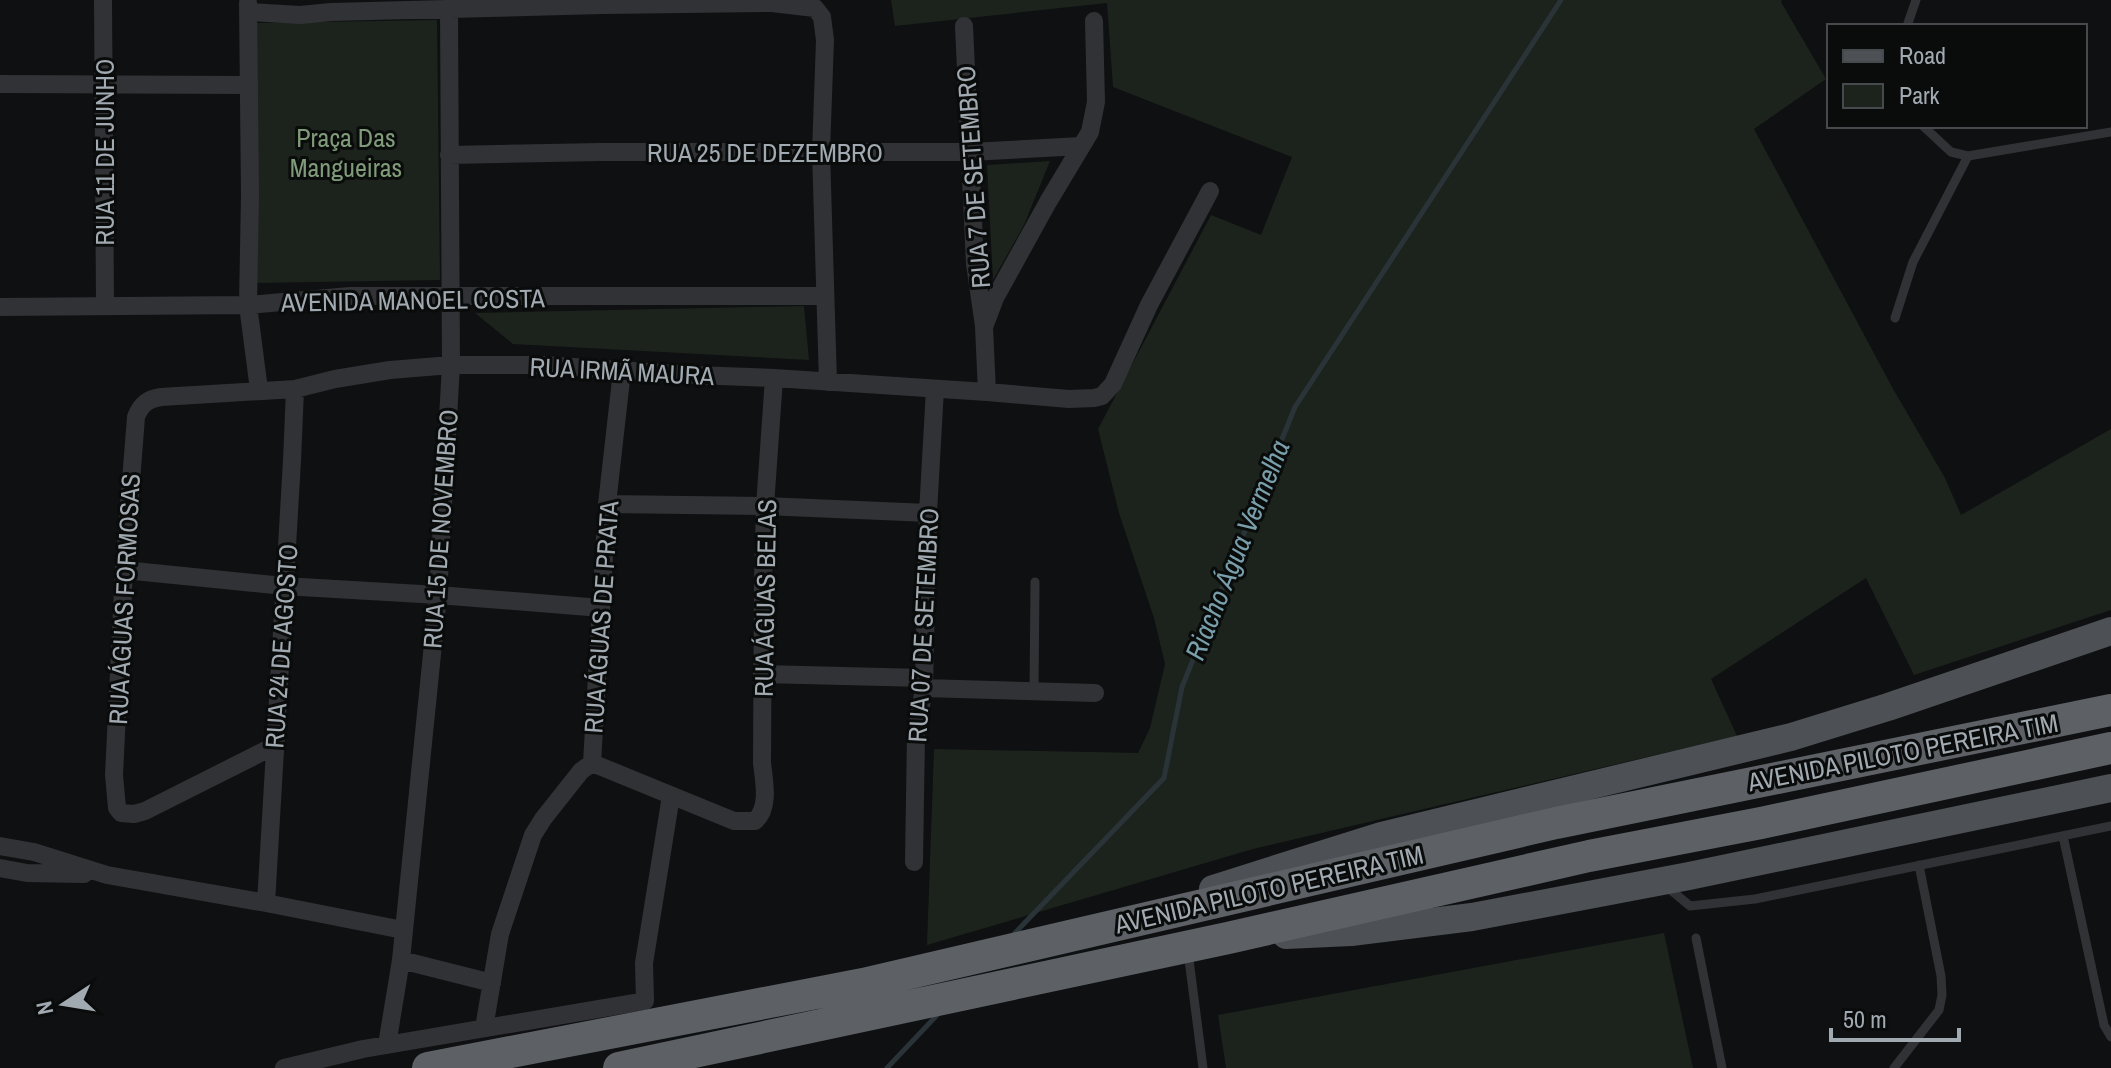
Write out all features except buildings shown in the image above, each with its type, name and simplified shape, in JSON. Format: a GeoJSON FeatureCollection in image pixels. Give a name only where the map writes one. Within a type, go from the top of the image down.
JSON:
{"type":"FeatureCollection","features":[{"type":"Feature","properties":{"kind":"highway","name":"AVENIDA PILOTO PEREIRA TIM"},"geometry":{"type":"LineString","coordinates":[[428,1068],[863,984],[1572,820],[2111,710]]}},
{"type":"Feature","properties":{"kind":"highway","name":"AVENIDA PILOTO PEREIRA TIM"},"geometry":{"type":"LineString","coordinates":[[619,1068],[1188,947],[1589,856],[1761,823],[2111,748]]}},
{"type":"Feature","properties":{"kind":"main road"},"geometry":{"type":"LineString","coordinates":[[1091,930],[1381,836],[1791,737],[2111,631]]}},
{"type":"Feature","properties":{"kind":"main road"},"geometry":{"type":"LineString","coordinates":[[1228,938],[1351,932],[1472,917],[2111,788]]}},
{"type":"Feature","properties":{"kind":"street","name":"RUA 11 DE JUNHO"},"geometry":{"type":"LineString","coordinates":[[103,0],[105,304]]}},
{"type":"Feature","properties":{"kind":"street"},"geometry":{"type":"LineString","coordinates":[[259,390],[248,305],[248,6],[331,12],[772,3],[807,6],[819,11],[825,40],[821,152],[828,382]]}},
{"type":"Feature","properties":{"kind":"street","name":"RUA 15 DE NOVEMBRO"},"geometry":{"type":"LineString","coordinates":[[387,1045],[401,960],[438,595],[451,365],[449,10]]}},
{"type":"Feature","properties":{"kind":"street"},"geometry":{"type":"LineString","coordinates":[[984,327],[995,298],[1090,132],[1096,102],[1094,21]]}},
{"type":"Feature","properties":{"kind":"street","name":"RUA 7 DE SETEMBRO"},"geometry":{"type":"LineString","coordinates":[[964,26],[975,264],[984,327],[987,392]]}},
{"type":"Feature","properties":{"kind":"street"},"geometry":{"type":"LineString","coordinates":[[0,84],[248,85]]}},
{"type":"Feature","properties":{"kind":"street","name":"RUA 25 DE DEZEMBRO"},"geometry":{"type":"LineString","coordinates":[[449,155],[970,152],[1081,146]]}},
{"type":"Feature","properties":{"kind":"street","name":"RUA IRMÃ MAURA"},"geometry":{"type":"LineString","coordinates":[[152,399],[295,389],[390,370],[451,365],[543,365],[1069,399],[1094,398],[1107,392],[1113,384],[1149,305],[1210,191]]}},
{"type":"Feature","properties":{"kind":"street","name":"AVENIDA MANOEL COSTA"},"geometry":{"type":"LineString","coordinates":[[0,307],[248,305],[350,296],[825,296]]}},
{"type":"Feature","properties":{"kind":"street","name":"RUA ÁGUAS DE PRATA"},"geometry":{"type":"LineString","coordinates":[[484,1028],[500,934],[533,835],[581,771],[592,763],[607,504],[622,371]]}},
{"type":"Feature","properties":{"kind":"street","name":"RUA ÁGUAS BELAS"},"geometry":{"type":"LineString","coordinates":[[671,796],[734,821],[755,821],[763,813],[765,506],[774,378]]}},
{"type":"Feature","properties":{"kind":"street","name":"RUA 24 DE AGOSTO"},"geometry":{"type":"LineString","coordinates":[[266,903],[295,389]]}},
{"type":"Feature","properties":{"kind":"street","name":"RUA 07 DE SETEMBRO"},"geometry":{"type":"LineString","coordinates":[[914,862],[916,735],[924,683],[935,389]]}},
{"type":"Feature","properties":{"kind":"street","name":"RUA ÁGUAS FORMOSAS"},"geometry":{"type":"LineString","coordinates":[[152,399],[139,407],[136,417],[124,570],[114,775],[117,808],[127,815],[145,811],[274,746]]}},
{"type":"Feature","properties":{"kind":"street"},"geometry":{"type":"LineString","coordinates":[[607,504],[765,506],[928,513]]}},
{"type":"Feature","properties":{"kind":"street"},"geometry":{"type":"LineString","coordinates":[[124,570],[284,586],[601,608]]}},
{"type":"Feature","properties":{"kind":"street"},"geometry":{"type":"LineString","coordinates":[[762,674],[1095,693]]}},
{"type":"Feature","properties":{"kind":"street"},"geometry":{"type":"LineString","coordinates":[[284,1068],[387,1045],[645,1001],[644,963],[671,796],[592,763]]}},
{"type":"Feature","properties":{"kind":"street"},"geometry":{"type":"LineString","coordinates":[[0,846],[34,852],[107,875],[403,930]]}},
{"type":"Feature","properties":{"kind":"street"},"geometry":{"type":"LineString","coordinates":[[0,868],[27,873],[107,875]]}},
{"type":"Feature","properties":{"kind":"street"},"geometry":{"type":"LineString","coordinates":[[401,960],[492,983]]}},
{"type":"Feature","properties":{"kind":"lane"},"geometry":{"type":"LineString","coordinates":[[1908,24],[1916,0]]}},
{"type":"Feature","properties":{"kind":"lane"},"geometry":{"type":"LineString","coordinates":[[1925,128],[1951,152],[1968,156],[2111,132]]}},
{"type":"Feature","properties":{"kind":"lane"},"geometry":{"type":"LineString","coordinates":[[1895,318],[1913,262],[1968,156]]}},
{"type":"Feature","properties":{"kind":"lane"},"geometry":{"type":"LineString","coordinates":[[1034,691],[1035,582]]}},
{"type":"Feature","properties":{"kind":"lane"},"geometry":{"type":"LineString","coordinates":[[1660,881],[1690,906],[1755,899],[2111,826]]}},
{"type":"Feature","properties":{"kind":"lane"},"geometry":{"type":"LineString","coordinates":[[2063,836],[2104,1025],[2111,1037]]}},
{"type":"Feature","properties":{"kind":"lane"},"geometry":{"type":"LineString","coordinates":[[1894,1068],[1939,1010],[1942,995],[1919,865]]}},
{"type":"Feature","properties":{"kind":"lane"},"geometry":{"type":"LineString","coordinates":[[1696,938],[1722,1068]]}},
{"type":"Feature","properties":{"kind":"lane"},"geometry":{"type":"LineString","coordinates":[[1188,947],[1203,1068]]}},
{"type":"Feature","properties":{"kind":"green space"},"geometry":{"type":"Polygon","coordinates":[[[891,0],[1782,0],[1826,79],[1754,129],[1892,387],[1945,478],[1961,515],[2111,429],[2111,610],[1914,675],[1866,578],[1711,679],[1737,736],[1253,849],[927,945],[934,749],[1138,753],[1150,728],[1165,664],[1154,618],[1119,513],[1098,429],[1211,215],[1261,235],[1292,157],[1113,87],[1107,3],[895,26],[891,0]]]}},
{"type":"Feature","properties":{"kind":"green space","name":"Praça Das Mangueiras"},"geometry":{"type":"Polygon","coordinates":[[[437,20],[440,280],[255,283],[252,23],[437,20]]]}},
{"type":"Feature","properties":{"kind":"green space"},"geometry":{"type":"Polygon","coordinates":[[[1050,161],[1024,225],[993,280],[987,165],[1050,161]]]}},
{"type":"Feature","properties":{"kind":"green space"},"geometry":{"type":"Polygon","coordinates":[[[804,306],[809,360],[513,344],[475,313],[804,306]]]}},
{"type":"Feature","properties":{"kind":"green space"},"geometry":{"type":"Polygon","coordinates":[[[1664,933],[1693,1068],[1226,1068],[1218,1015],[1664,933]]]}},
{"type":"Feature","properties":{"kind":"waterway","name":"Riacho Água Vermelha"},"geometry":{"type":"LineString","coordinates":[[1013,935],[1164,778],[1182,687],[1295,407],[1561,0]]}},
{"type":"Feature","properties":{"kind":"waterway","name":"Riacho Água Vermelha"},"geometry":{"type":"LineString","coordinates":[[887,1068],[940,1012]]}}]}
